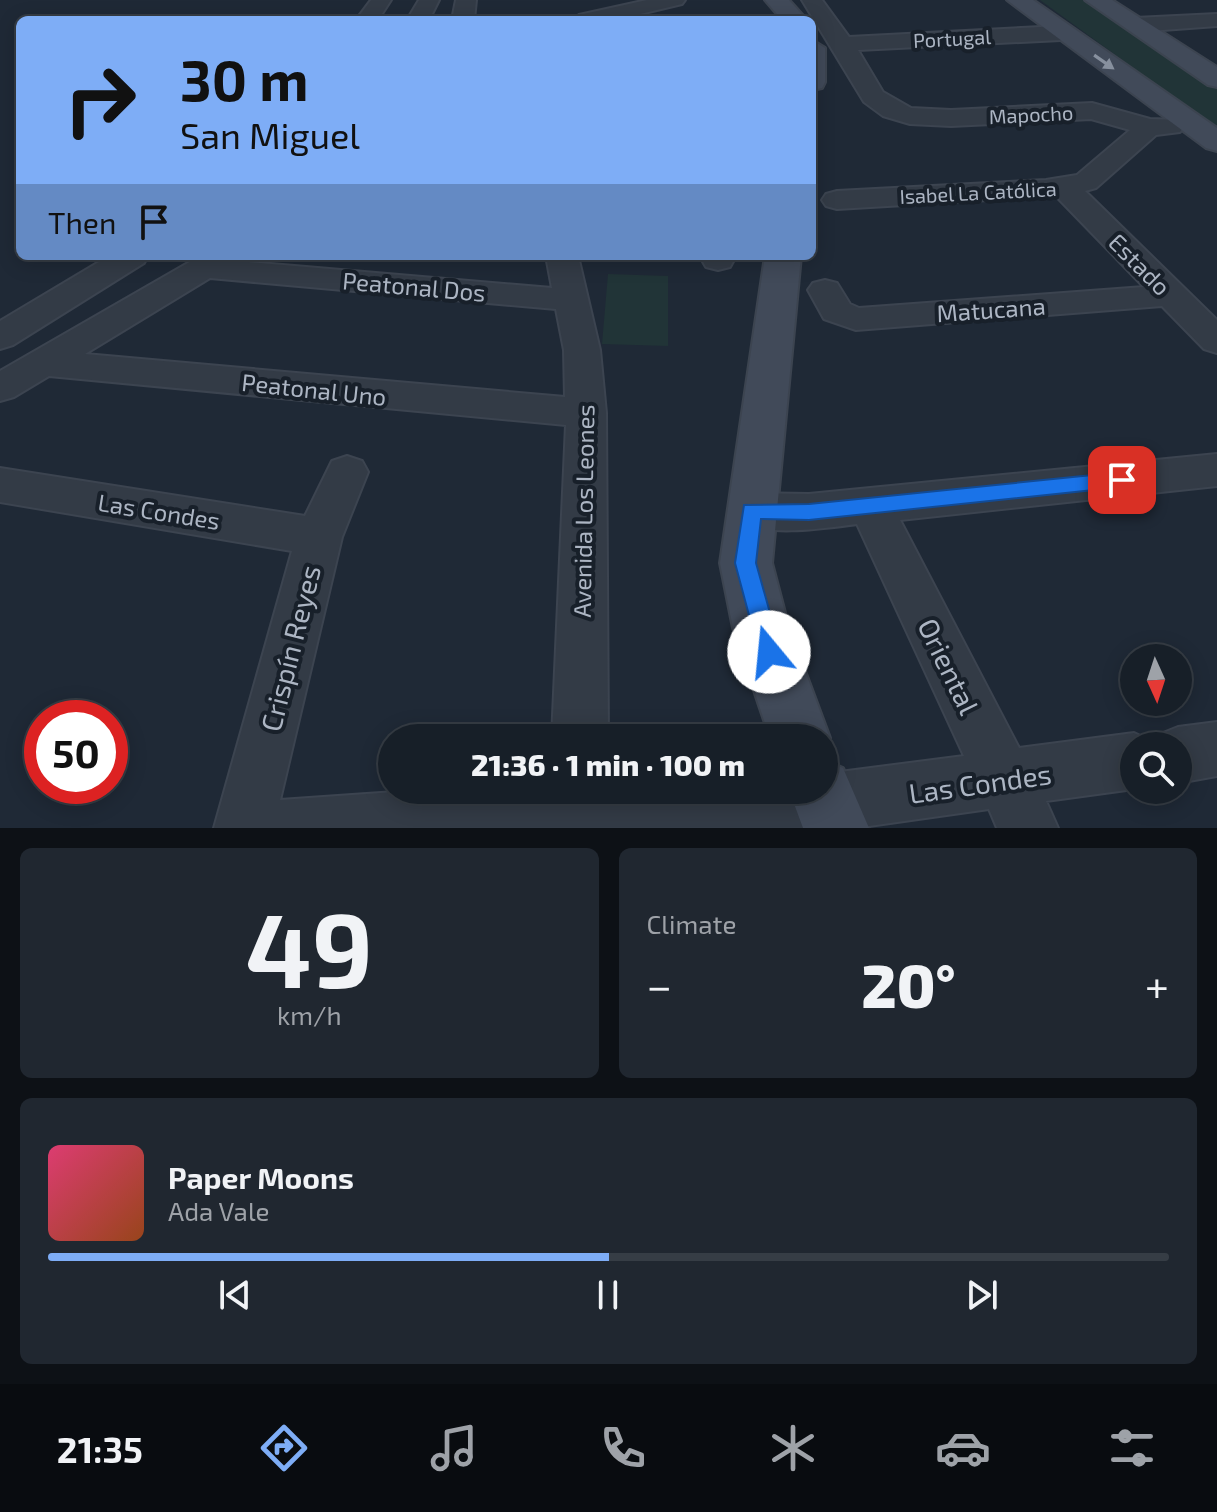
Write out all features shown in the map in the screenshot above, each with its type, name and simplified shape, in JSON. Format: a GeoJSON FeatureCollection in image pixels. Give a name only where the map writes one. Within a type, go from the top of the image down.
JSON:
{"type":"FeatureCollection","features":[{"type":"Feature","properties":{"kind":"street"},"geometry":{"type":"LineString","coordinates":[[605,16],[675,0]]}},
{"type":"Feature","properties":{"kind":"street"},"geometry":{"type":"LineString","coordinates":[[776,0],[791,16]]}},
{"type":"Feature","properties":{"kind":"street"},"geometry":{"type":"LineString","coordinates":[[812,0],[843,44]]}},
{"type":"Feature","properties":{"kind":"street"},"geometry":{"type":"LineString","coordinates":[[1018,0],[1217,142]]}},
{"type":"Feature","properties":{"kind":"street"},"geometry":{"type":"LineString","coordinates":[[1096,0],[1217,79]]}},
{"type":"Feature","properties":{"kind":"street"},"geometry":{"type":"LineString","coordinates":[[1135,25],[1217,20]]}},
{"type":"Feature","properties":{"kind":"street","name":"Portugal"},"geometry":{"type":"LineString","coordinates":[[843,44],[1061,33]]}},
{"type":"Feature","properties":{"kind":"street","name":"Mapocho"},"geometry":{"type":"LineString","coordinates":[[843,44],[879,105],[910,116],[1092,111],[1149,127]]}},
{"type":"Feature","properties":{"kind":"street"},"geometry":{"type":"LineString","coordinates":[[1149,127],[1193,124]]}},
{"type":"Feature","properties":{"kind":"street","name":"Isabel La Católica"},"geometry":{"type":"LineString","coordinates":[[837,200],[1064,187],[1097,176],[1149,127]]}},
{"type":"Feature","properties":{"kind":"street","name":"Estado"},"geometry":{"type":"LineString","coordinates":[[1064,187],[1217,341]]}},
{"type":"Feature","properties":{"kind":"street"},"geometry":{"type":"LineString","coordinates":[[0,337],[125,260]]}},
{"type":"Feature","properties":{"kind":"street"},"geometry":{"type":"LineString","coordinates":[[782,260],[746,563],[761,628],[795,724]]}},
{"type":"Feature","properties":{"kind":"street"},"geometry":{"type":"LineString","coordinates":[[0,388],[216,262]]}},
{"type":"Feature","properties":{"kind":"street","name":"Peatonal Dos"},"geometry":{"type":"LineString","coordinates":[[216,262],[568,280]]}},
{"type":"Feature","properties":{"kind":"street","name":"Avenida Los Leones"},"geometry":{"type":"LineString","coordinates":[[568,280],[582,350],[586,413],[580,724]]}},
{"type":"Feature","properties":{"kind":"street","name":"Matucana"},"geometry":{"type":"LineString","coordinates":[[825,290],[836,311],[856,319],[1172,295]]}},
{"type":"Feature","properties":{"kind":"street","name":"Peatonal Uno"},"geometry":{"type":"LineString","coordinates":[[42,363],[586,413]]}},
{"type":"Feature","properties":{"kind":"street"},"geometry":{"type":"LineString","coordinates":[[751,511],[809,512],[1217,470]]}},
{"type":"Feature","properties":{"kind":"street","name":"Crispín Reyes"},"geometry":{"type":"LineString","coordinates":[[244,828],[319,537],[347,472]]}},
{"type":"Feature","properties":{"kind":"street","name":"Las Condes"},"geometry":{"type":"LineString","coordinates":[[0,485],[319,537]]}},
{"type":"Feature","properties":{"kind":"street","name":"Oriental"},"geometry":{"type":"LineString","coordinates":[[870,505],[1016,804]]}},
{"type":"Feature","properties":{"kind":"street"},"geometry":{"type":"LineString","coordinates":[[1192,753],[1217,749]]}},
{"type":"Feature","properties":{"kind":"street","name":"Las Condes"},"geometry":{"type":"LineString","coordinates":[[285,828],[580,809],[1016,804],[1120,766]]}},
{"type":"Feature","properties":{"kind":"green space"},"geometry":{"type":"Polygon","coordinates":[[[1040,0],[1085,0],[1217,89],[1217,129],[1040,0]]]}},
{"type":"Feature","properties":{"kind":"green space"},"geometry":{"type":"Polygon","coordinates":[[[608,274],[668,276],[668,346],[602,344],[608,274]]]}},
{"type":"Feature","properties":{"kind":"route"},"geometry":{"type":"LineString","coordinates":[[769,652],[746,563],[751,511],[809,512],[1122,480]]}}]}
